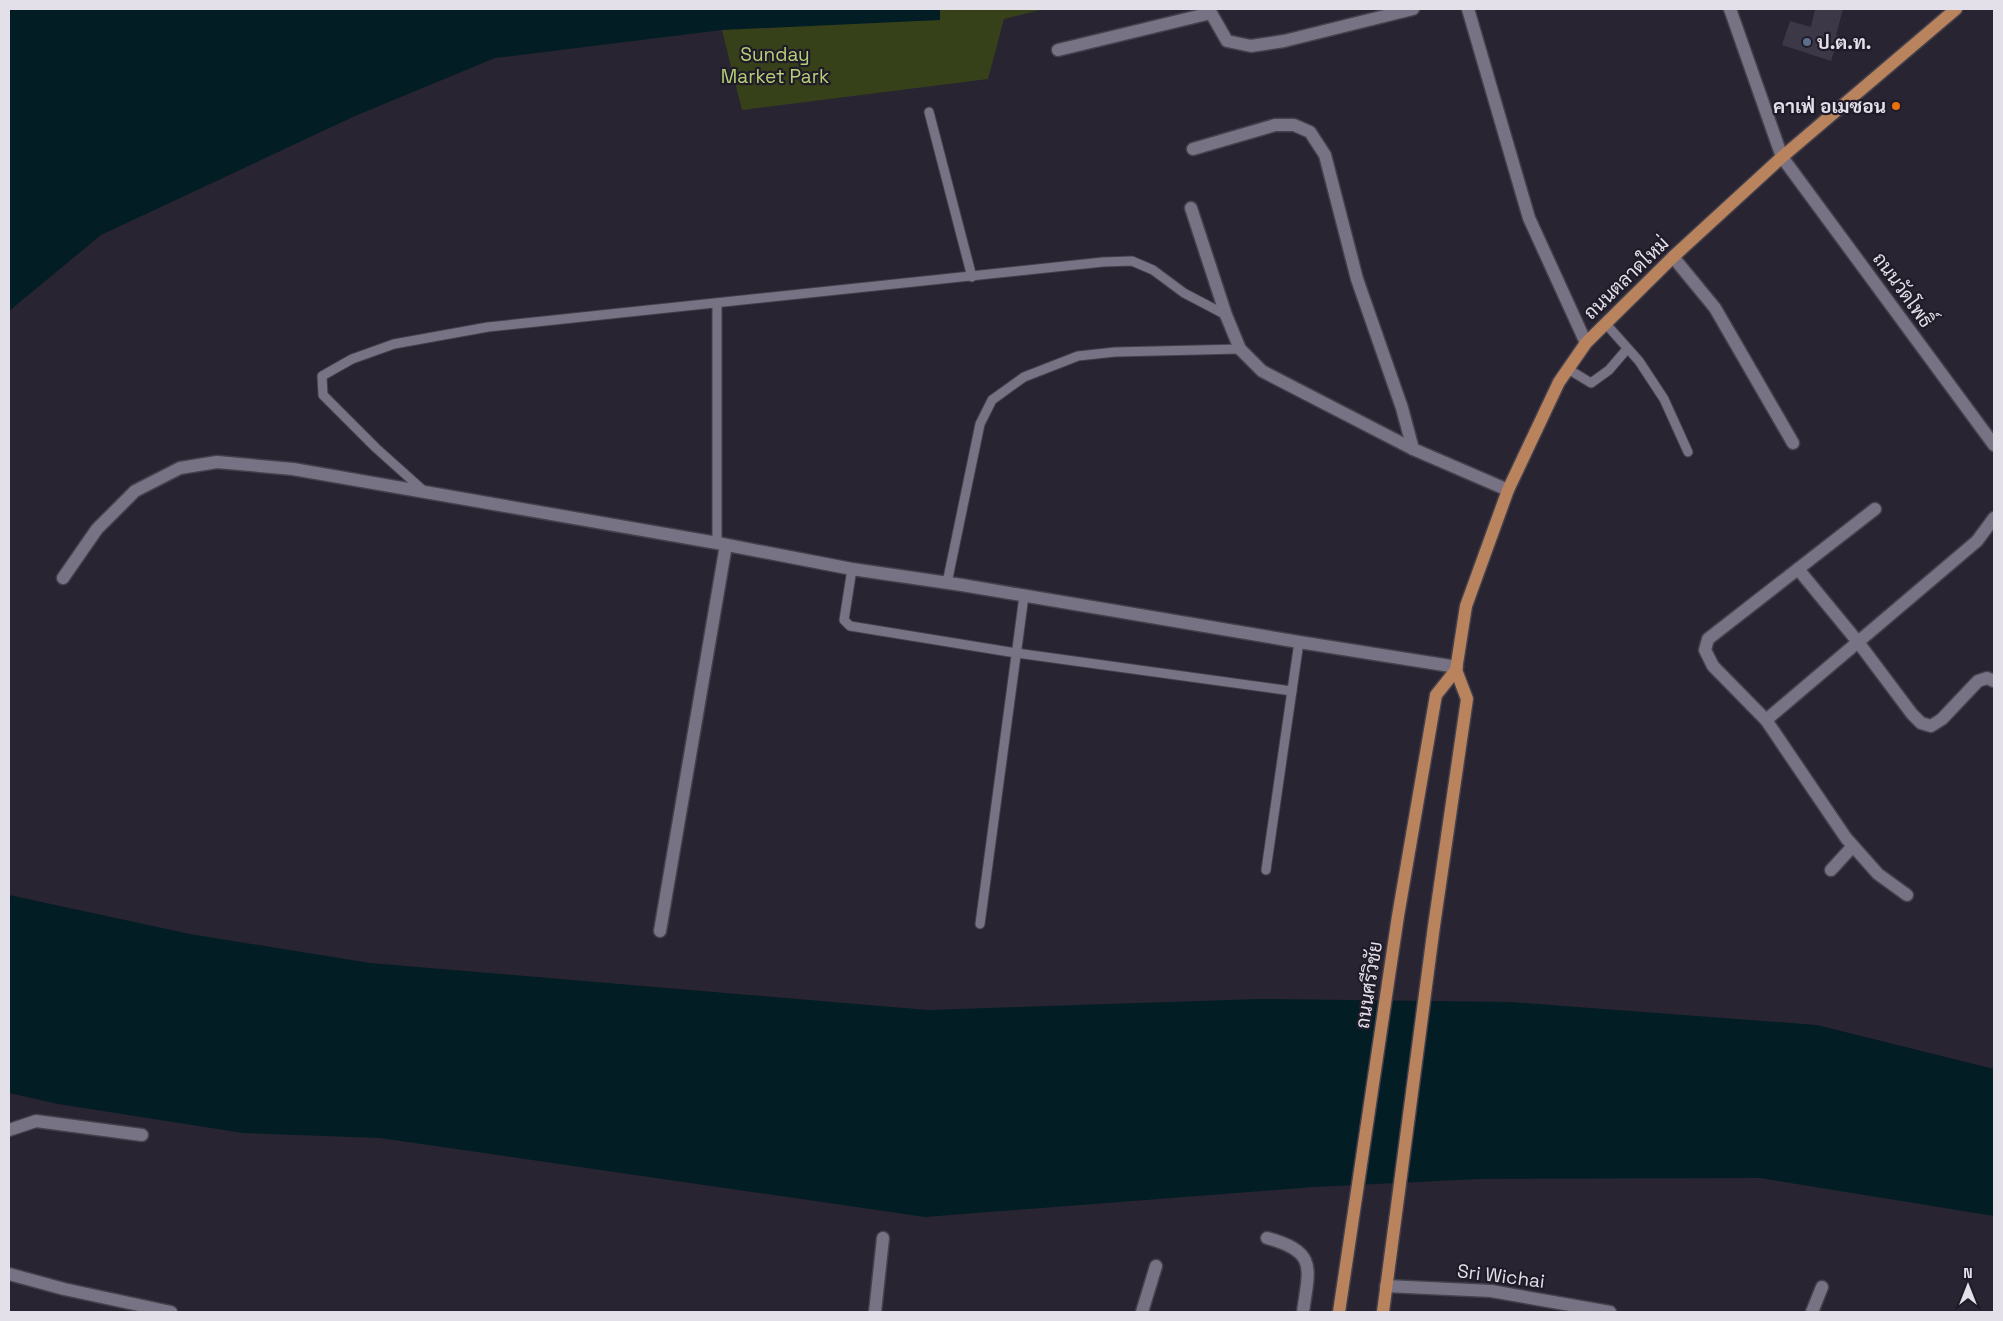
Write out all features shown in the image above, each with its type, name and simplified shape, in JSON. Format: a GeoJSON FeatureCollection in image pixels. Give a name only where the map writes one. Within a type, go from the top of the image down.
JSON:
{"type":"FeatureCollection","features":[{"type":"Feature","properties":{"kind":"main road","name":"ถนนตลาดใหม่"},"geometry":{"type":"LineString","coordinates":[[1456,669],[1466,606],[1508,490],[1559,382],[1586,343],[1674,257],[1782,157],[1956,9]]}},
{"type":"Feature","properties":{"kind":"main road","name":"ถนนศรีวิชัย"},"geometry":{"type":"LineString","coordinates":[[1339,1312],[1398,916],[1436,694],[1456,669]]}},
{"type":"Feature","properties":{"kind":"main road"},"geometry":{"type":"LineString","coordinates":[[1383,1312],[1434,926],[1468,699],[1456,669]]}},
{"type":"Feature","properties":{"kind":"street"},"geometry":{"type":"LineString","coordinates":[[1058,50],[1215,11],[1227,41],[1251,46],[1284,41],[1413,9]]}},
{"type":"Feature","properties":{"kind":"street"},"geometry":{"type":"LineString","coordinates":[[1468,9],[1529,218],[1586,343]]}},
{"type":"Feature","properties":{"kind":"street","name":"ถนนวัดโพธิ์"},"geometry":{"type":"LineString","coordinates":[[1730,9],[1782,157],[1994,444]]}},
{"type":"Feature","properties":{"kind":"street"},"geometry":{"type":"LineString","coordinates":[[1193,149],[1275,125],[1294,125],[1310,132],[1325,154],[1357,279],[1402,408],[1414,449]]}},
{"type":"Feature","properties":{"kind":"street"},"geometry":{"type":"LineString","coordinates":[[1190,208],[1226,315],[1240,349],[1262,371],[1414,449],[1508,490]]}},
{"type":"Feature","properties":{"kind":"street"},"geometry":{"type":"LineString","coordinates":[[1674,257],[1715,308],[1793,443]]}},
{"type":"Feature","properties":{"kind":"street"},"geometry":{"type":"LineString","coordinates":[[63,578],[97,529],[135,491],[180,468],[217,462],[294,469],[722,544],[852,569],[947,583],[1456,669]]}},
{"type":"Feature","properties":{"kind":"street"},"geometry":{"type":"LineString","coordinates":[[1875,509],[1708,639],[1705,650],[1713,666],[1766,720],[1853,846],[1878,874],[1907,895]]}},
{"type":"Feature","properties":{"kind":"street"},"geometry":{"type":"LineString","coordinates":[[1766,720],[1977,541],[1994,518]]}},
{"type":"Feature","properties":{"kind":"street"},"geometry":{"type":"LineString","coordinates":[[660,931],[722,544]]}},
{"type":"Feature","properties":{"kind":"street"},"geometry":{"type":"LineString","coordinates":[[1798,569],[1921,723],[1931,726],[1942,719],[1978,680],[1987,678],[1994,681]]}},
{"type":"Feature","properties":{"kind":"street"},"geometry":{"type":"LineString","coordinates":[[1831,870],[1853,846]]}},
{"type":"Feature","properties":{"kind":"street"},"geometry":{"type":"LineString","coordinates":[[9,1130],[36,1121],[142,1135]]}},
{"type":"Feature","properties":{"kind":"street"},"geometry":{"type":"LineString","coordinates":[[875,1312],[883,1238]]}},
{"type":"Feature","properties":{"kind":"street"},"geometry":{"type":"LineString","coordinates":[[1267,1238],[1288,1244],[1308,1262],[1308,1275],[1302,1312]]}},
{"type":"Feature","properties":{"kind":"street"},"geometry":{"type":"LineString","coordinates":[[1142,1312],[1156,1266]]}},
{"type":"Feature","properties":{"kind":"street"},"geometry":{"type":"LineString","coordinates":[[9,1274],[64,1289],[170,1312]]}},
{"type":"Feature","properties":{"kind":"street","name":"Sri Wichai"},"geometry":{"type":"LineString","coordinates":[[1386,1286],[1491,1291],[1610,1312]]}},
{"type":"Feature","properties":{"kind":"street"},"geometry":{"type":"LineString","coordinates":[[1812,1312],[1822,1288]]}},
{"type":"Feature","properties":{"kind":"lane"},"geometry":{"type":"LineString","coordinates":[[929,112],[972,277]]}},
{"type":"Feature","properties":{"kind":"lane"},"geometry":{"type":"LineString","coordinates":[[425,492],[376,448],[323,395],[322,376],[352,359],[394,344],[488,328],[1103,262],[1132,261],[1153,270],[1184,293],[1226,315]]}},
{"type":"Feature","properties":{"kind":"lane"},"geometry":{"type":"LineString","coordinates":[[717,304],[722,544]]}},
{"type":"Feature","properties":{"kind":"lane"},"geometry":{"type":"LineString","coordinates":[[1606,324],[1639,361],[1664,399],[1688,452]]}},
{"type":"Feature","properties":{"kind":"lane"},"geometry":{"type":"LineString","coordinates":[[947,583],[980,424],[992,400],[1024,377],[1078,356],[1115,352],[1240,349]]}},
{"type":"Feature","properties":{"kind":"lane"},"geometry":{"type":"LineString","coordinates":[[1568,369],[1591,383],[1609,370],[1628,349]]}},
{"type":"Feature","properties":{"kind":"lane"},"geometry":{"type":"LineString","coordinates":[[852,569],[844,620],[850,626],[1016,653],[1292,691]]}},
{"type":"Feature","properties":{"kind":"lane"},"geometry":{"type":"LineString","coordinates":[[980,924],[1024,596]]}},
{"type":"Feature","properties":{"kind":"lane"},"geometry":{"type":"LineString","coordinates":[[1266,870],[1299,642]]}},
{"type":"Feature","properties":{"kind":"green space","name":"Sunday Market Park"},"geometry":{"type":"Polygon","coordinates":[[[927,9],[1044,9],[1004,19],[988,79],[742,110],[722,30],[927,9]]]}},
{"type":"Feature","properties":{"kind":"water"},"geometry":{"type":"Polygon","coordinates":[[[9,9],[940,9],[940,20],[722,30],[495,58],[355,116],[101,235],[9,311],[9,9]]]}},
{"type":"Feature","properties":{"kind":"water"},"geometry":{"type":"Polygon","coordinates":[[[9,895],[190,934],[370,963],[928,1010],[1260,999],[1511,1002],[1817,1025],[1994,1069],[1994,1216],[1760,1178],[1479,1179],[1314,1187],[925,1217],[380,1138],[243,1133],[58,1104],[9,1093],[9,895]]]}},
{"type":"Feature","properties":{"kind":"building"},"geometry":{"type":"Polygon","coordinates":[[[1815,9],[1843,9],[1836,35],[1839,36],[1831,61],[1782,45],[1790,21],[1811,27],[1815,9]]]}},
{"type":"Feature","properties":{"kind":"place","name":"ป.ต.ท."},"geometry":{"type":"Point","coordinates":[1807,42]}},
{"type":"Feature","properties":{"kind":"place","name":"คาเฟ่ อเมซอน"},"geometry":{"type":"Point","coordinates":[1896,106]}}]}
